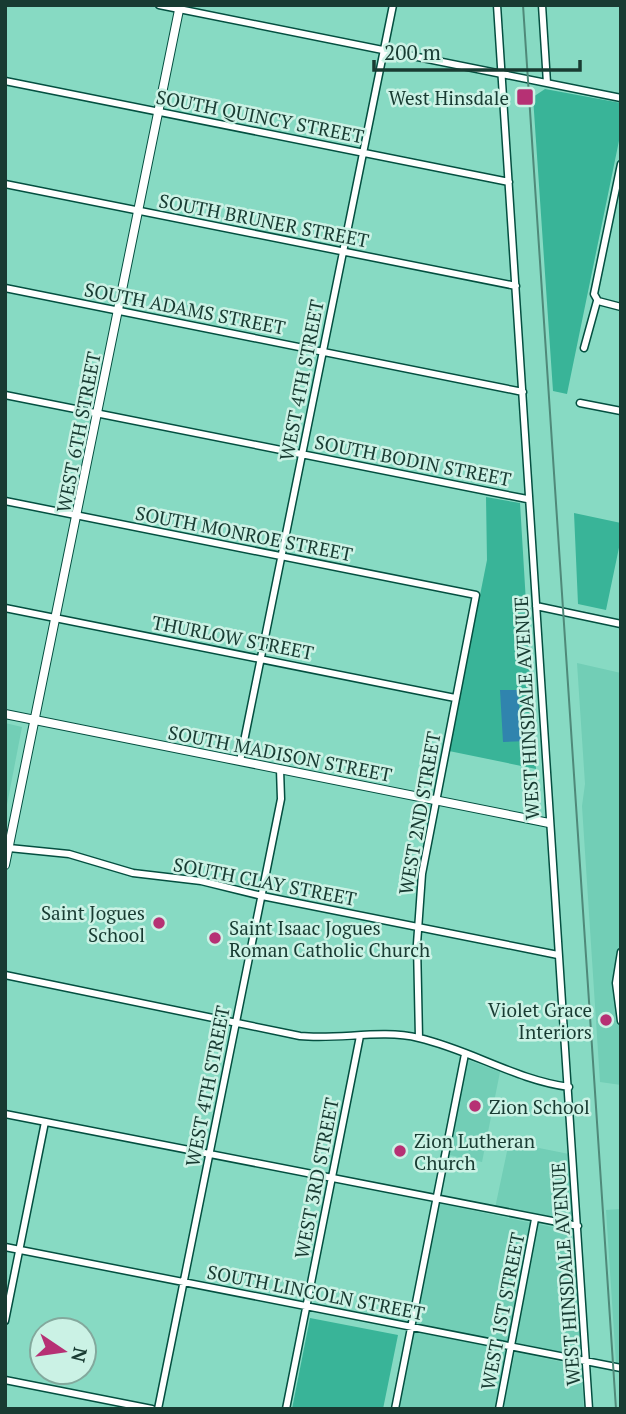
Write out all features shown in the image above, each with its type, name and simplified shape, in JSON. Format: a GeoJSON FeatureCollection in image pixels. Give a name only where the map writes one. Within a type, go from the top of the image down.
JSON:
{"type":"FeatureCollection","features":[{"type":"Feature","properties":{"kind":"street"},"geometry":{"type":"LineString","coordinates":[[159,5],[180,7],[621,98]]}},
{"type":"Feature","properties":{"kind":"street","name":"WEST 4TH STREET"},"geometry":{"type":"LineString","coordinates":[[240,761],[393,5]]}},
{"type":"Feature","properties":{"kind":"street","name":"WEST HINSDALE AVENUE"},"geometry":{"type":"LineString","coordinates":[[497,5],[523,392],[527,499],[589,1409]]}},
{"type":"Feature","properties":{"kind":"street"},"geometry":{"type":"LineString","coordinates":[[542,5],[547,83]]}},
{"type":"Feature","properties":{"kind":"street","name":"WEST 6TH STREET"},"geometry":{"type":"LineString","coordinates":[[5,865],[180,7]]}},
{"type":"Feature","properties":{"kind":"street","name":"SOUTH QUINCY STREET"},"geometry":{"type":"LineString","coordinates":[[5,81],[509,182]]}},
{"type":"Feature","properties":{"kind":"street"},"geometry":{"type":"LineString","coordinates":[[584,348],[596,300],[594,289],[621,164]]}},
{"type":"Feature","properties":{"kind":"street","name":"SOUTH BRUNER STREET"},"geometry":{"type":"LineString","coordinates":[[5,184],[516,286]]}},
{"type":"Feature","properties":{"kind":"street"},"geometry":{"type":"LineString","coordinates":[[613,201],[621,203]]}},
{"type":"Feature","properties":{"kind":"street","name":"SOUTH ADAMS STREET"},"geometry":{"type":"LineString","coordinates":[[5,288],[523,392]]}},
{"type":"Feature","properties":{"kind":"street"},"geometry":{"type":"LineString","coordinates":[[596,300],[621,307]]}},
{"type":"Feature","properties":{"kind":"street","name":"SOUTH BODIN STREET"},"geometry":{"type":"LineString","coordinates":[[5,394],[527,499]]}},
{"type":"Feature","properties":{"kind":"street"},"geometry":{"type":"LineString","coordinates":[[580,403],[621,411]]}},
{"type":"Feature","properties":{"kind":"street","name":"SOUTH MONROE STREET"},"geometry":{"type":"LineString","coordinates":[[5,501],[476,596]]}},
{"type":"Feature","properties":{"kind":"street","name":"WEST 2ND STREET"},"geometry":{"type":"LineString","coordinates":[[419,1038],[417,927],[422,874],[476,596]]}},
{"type":"Feature","properties":{"kind":"street"},"geometry":{"type":"LineString","coordinates":[[536,606],[621,624]]}},
{"type":"Feature","properties":{"kind":"street","name":"THURLOW STREET"},"geometry":{"type":"LineString","coordinates":[[5,608],[455,698]]}},
{"type":"Feature","properties":{"kind":"street","name":"SOUTH MADISON STREET"},"geometry":{"type":"LineString","coordinates":[[5,714],[549,823]]}},
{"type":"Feature","properties":{"kind":"street","name":"WEST 4TH STREET"},"geometry":{"type":"LineString","coordinates":[[158,1409],[281,799],[280,769]]}},
{"type":"Feature","properties":{"kind":"street","name":"SOUTH CLAY STREET"},"geometry":{"type":"LineString","coordinates":[[9,848],[69,854],[133,873],[201,881],[262,896],[558,955]]}},
{"type":"Feature","properties":{"kind":"street"},"geometry":{"type":"LineString","coordinates":[[621,952],[616,983],[621,1021]]}},
{"type":"Feature","properties":{"kind":"street"},"geometry":{"type":"LineString","coordinates":[[5,975],[300,1035],[330,1038],[419,1038],[518,1075],[569,1087]]}},
{"type":"Feature","properties":{"kind":"street","name":"WEST 3RD STREET"},"geometry":{"type":"LineString","coordinates":[[286,1409],[360,1036]]}},
{"type":"Feature","properties":{"kind":"street"},"geometry":{"type":"LineString","coordinates":[[395,1409],[465,1054]]}},
{"type":"Feature","properties":{"kind":"street"},"geometry":{"type":"LineString","coordinates":[[5,1114],[578,1226]]}},
{"type":"Feature","properties":{"kind":"street"},"geometry":{"type":"LineString","coordinates":[[5,1321],[45,1122]]}},
{"type":"Feature","properties":{"kind":"street","name":"WEST 1ST STREET"},"geometry":{"type":"LineString","coordinates":[[499,1409],[535,1219]]}},
{"type":"Feature","properties":{"kind":"street","name":"SOUTH LINCOLN STREET"},"geometry":{"type":"LineString","coordinates":[[5,1247],[621,1368]]}},
{"type":"Feature","properties":{"kind":"street"},"geometry":{"type":"LineString","coordinates":[[5,1380],[152,1409]]}},
{"type":"Feature","properties":{"kind":"shaded area"},"geometry":{"type":"Polygon","coordinates":[[[545,89],[621,103],[621,131],[567,394],[553,391],[533,97],[545,89]]]}},
{"type":"Feature","properties":{"kind":"shaded area"},"geometry":{"type":"Polygon","coordinates":[[[486,497],[520,503],[536,769],[449,751],[487,560],[486,497]]]}},
{"type":"Feature","properties":{"kind":"shaded area"},"geometry":{"type":"Polygon","coordinates":[[[574,513],[621,523],[621,538],[606,610],[578,604],[574,513]]]}},
{"type":"Feature","properties":{"kind":"shaded area"},"geometry":{"type":"Polygon","coordinates":[[[577,663],[621,673],[621,937],[615,964],[621,1035],[621,1085],[600,1082],[582,806],[585,784],[577,663]]]}},
{"type":"Feature","properties":{"kind":"shaded area"},"geometry":{"type":"Polygon","coordinates":[[[5,723],[22,727],[5,815],[5,723]]]}},
{"type":"Feature","properties":{"kind":"shaded area","name":"Zion School"},"geometry":{"type":"Polygon","coordinates":[[[468,1060],[500,1072],[482,1162],[449,1155],[468,1060]]]}},
{"type":"Feature","properties":{"kind":"shaded area"},"geometry":{"type":"Polygon","coordinates":[[[509,1142],[569,1154],[573,1224],[495,1208],[509,1142]]]}},
{"type":"Feature","properties":{"kind":"shaded area"},"geometry":{"type":"Polygon","coordinates":[[[437,1203],[532,1223],[508,1342],[414,1323],[437,1203]]]}},
{"type":"Feature","properties":{"kind":"shaded area"},"geometry":{"type":"Polygon","coordinates":[[[621,1209],[621,1364],[616,1363],[606,1210],[621,1209]]]}},
{"type":"Feature","properties":{"kind":"shaded area"},"geometry":{"type":"Polygon","coordinates":[[[538,1224],[572,1231],[582,1356],[516,1343],[538,1224]]]}},
{"type":"Feature","properties":{"kind":"shaded area"},"geometry":{"type":"Polygon","coordinates":[[[310,1318],[398,1335],[383,1409],[292,1409],[310,1318]]]}},
{"type":"Feature","properties":{"kind":"shaded area"},"geometry":{"type":"Polygon","coordinates":[[[411,1331],[507,1350],[496,1409],[396,1409],[411,1331]]]}},
{"type":"Feature","properties":{"kind":"shaded area"},"geometry":{"type":"Polygon","coordinates":[[[515,1352],[581,1366],[584,1409],[503,1409],[515,1352]]]}},
{"type":"Feature","properties":{"kind":"water"},"geometry":{"type":"Polygon","coordinates":[[[500,690],[518,690],[521,727],[526,727],[527,741],[503,742],[500,690]]]}},
{"type":"Feature","properties":{"kind":"railway"},"geometry":{"type":"LineString","coordinates":[[523,5],[616,1409]]}},
{"type":"Feature","properties":{"kind":"place","name":"West Hinsdale"},"geometry":{"type":"Point","coordinates":[525,97]}},
{"type":"Feature","properties":{"kind":"place","name":"Saint Jogues School"},"geometry":{"type":"Point","coordinates":[159,923]}},
{"type":"Feature","properties":{"kind":"place","name":"Saint Isaac Jogues Roman Catholic Church"},"geometry":{"type":"Point","coordinates":[215,938]}},
{"type":"Feature","properties":{"kind":"place","name":"Violet Grace Interiors"},"geometry":{"type":"Point","coordinates":[606,1020]}},
{"type":"Feature","properties":{"kind":"place","name":"Zion School"},"geometry":{"type":"Point","coordinates":[475,1106]}},
{"type":"Feature","properties":{"kind":"place","name":"Zion Lutheran Church"},"geometry":{"type":"Point","coordinates":[400,1151]}}]}
